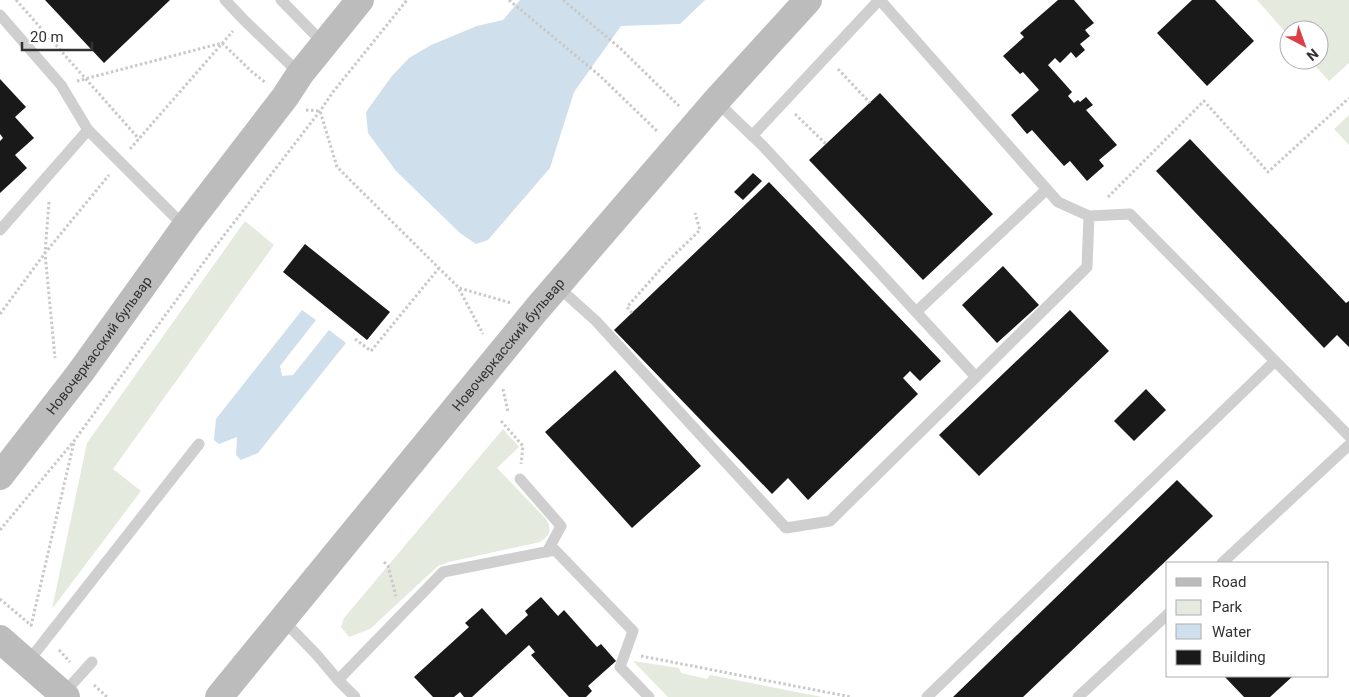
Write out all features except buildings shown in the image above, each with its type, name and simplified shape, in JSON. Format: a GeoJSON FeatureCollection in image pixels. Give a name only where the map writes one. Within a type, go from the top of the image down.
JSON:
{"type":"FeatureCollection","features":[{"type":"Feature","properties":{"kind":"street","name":"Новочеркасский бульвар"},"geometry":{"type":"LineString","coordinates":[[0,476],[80,373],[185,227],[285,97],[300,74],[360,0]]}},
{"type":"Feature","properties":{"kind":"street","name":"Новочеркасский бульвар"},"geometry":{"type":"LineString","coordinates":[[218,697],[536,310],[716,101],[808,0]]}},
{"type":"Feature","properties":{"kind":"street"},"geometry":{"type":"LineString","coordinates":[[0,639],[64,696]]}},
{"type":"Feature","properties":{"kind":"lane"},"geometry":{"type":"LineString","coordinates":[[225,0],[300,74]]}},
{"type":"Feature","properties":{"kind":"lane"},"geometry":{"type":"LineString","coordinates":[[281,0],[324,44]]}},
{"type":"Feature","properties":{"kind":"lane"},"geometry":{"type":"LineString","coordinates":[[752,136],[879,0],[1058,202],[1089,216],[1130,214],[1349,436]]}},
{"type":"Feature","properties":{"kind":"lane"},"geometry":{"type":"LineString","coordinates":[[0,15],[61,85],[88,130],[185,227]]}},
{"type":"Feature","properties":{"kind":"lane"},"geometry":{"type":"LineString","coordinates":[[716,101],[752,136],[976,377]]}},
{"type":"Feature","properties":{"kind":"lane"},"geometry":{"type":"LineString","coordinates":[[0,230],[88,130]]}},
{"type":"Feature","properties":{"kind":"lane"},"geometry":{"type":"LineString","coordinates":[[916,312],[1047,189]]}},
{"type":"Feature","properties":{"kind":"lane"},"geometry":{"type":"LineString","coordinates":[[557,286],[596,320],[786,528],[830,521],[1087,267],[1089,216]]}},
{"type":"Feature","properties":{"kind":"lane"},"geometry":{"type":"LineString","coordinates":[[927,697],[1275,361]]}},
{"type":"Feature","properties":{"kind":"lane"},"geometry":{"type":"LineString","coordinates":[[27,663],[199,444]]}},
{"type":"Feature","properties":{"kind":"lane"},"geometry":{"type":"LineString","coordinates":[[1223,562],[1349,445]]}},
{"type":"Feature","properties":{"kind":"lane"},"geometry":{"type":"LineString","coordinates":[[520,479],[560,526],[547,552]]}},
{"type":"Feature","properties":{"kind":"lane"},"geometry":{"type":"LineString","coordinates":[[338,680],[443,572],[556,550],[633,631],[620,668],[649,697]]}},
{"type":"Feature","properties":{"kind":"lane"},"geometry":{"type":"LineString","coordinates":[[1078,697],[1166,616]]}},
{"type":"Feature","properties":{"kind":"lane"},"geometry":{"type":"LineString","coordinates":[[282,619],[355,697]]}},
{"type":"Feature","properties":{"kind":"lane"},"geometry":{"type":"LineString","coordinates":[[64,696],[92,662]]}},
{"type":"Feature","properties":{"kind":"path"},"geometry":{"type":"LineString","coordinates":[[16,0],[139,140]]}},
{"type":"Feature","properties":{"kind":"path"},"geometry":{"type":"LineString","coordinates":[[0,530],[74,441],[212,251],[333,92],[407,0]]}},
{"type":"Feature","properties":{"kind":"path"},"geometry":{"type":"LineString","coordinates":[[509,0],[599,76],[676,148]]}},
{"type":"Feature","properties":{"kind":"path"},"geometry":{"type":"LineString","coordinates":[[563,0],[621,49],[698,124]]}},
{"type":"Feature","properties":{"kind":"path"},"geometry":{"type":"LineString","coordinates":[[61,85],[222,43],[251,71],[302,109],[320,111]]}},
{"type":"Feature","properties":{"kind":"path"},"geometry":{"type":"LineString","coordinates":[[838,69],[870,103]]}},
{"type":"Feature","properties":{"kind":"path"},"geometry":{"type":"LineString","coordinates":[[1089,216],[1204,101],[1268,172],[1349,98]]}},
{"type":"Feature","properties":{"kind":"path"},"geometry":{"type":"LineString","coordinates":[[320,111],[337,167],[459,288],[536,310]]}},
{"type":"Feature","properties":{"kind":"path"},"geometry":{"type":"LineString","coordinates":[[794,113],[826,144]]}},
{"type":"Feature","properties":{"kind":"path"},"geometry":{"type":"LineString","coordinates":[[51,172],[45,253],[55,358]]}},
{"type":"Feature","properties":{"kind":"path"},"geometry":{"type":"LineString","coordinates":[[632,313],[627,307],[667,262],[700,230],[695,213]]}},
{"type":"Feature","properties":{"kind":"path"},"geometry":{"type":"LineString","coordinates":[[355,339],[371,351],[439,268]]}},
{"type":"Feature","properties":{"kind":"path"},"geometry":{"type":"LineString","coordinates":[[501,421],[523,446],[520,479]]}},
{"type":"Feature","properties":{"kind":"path"},"geometry":{"type":"LineString","coordinates":[[31,626],[74,441]]}},
{"type":"Feature","properties":{"kind":"path"},"geometry":{"type":"LineString","coordinates":[[384,562],[388,566],[398,603],[404,612]]}},
{"type":"Feature","properties":{"kind":"path"},"geometry":{"type":"LineString","coordinates":[[0,599],[48,638]]}},
{"type":"Feature","properties":{"kind":"path"},"geometry":{"type":"LineString","coordinates":[[625,653],[851,697]]}},
{"type":"Feature","properties":{"kind":"green space"},"geometry":{"type":"Polygon","coordinates":[[[1257,0],[1349,0],[1349,63],[1329,81],[1319,70],[1329,70],[1329,20],[1279,20],[1279,25],[1257,0]]]}},
{"type":"Feature","properties":{"kind":"green space"},"geometry":{"type":"Polygon","coordinates":[[[1349,115],[1349,145],[1334,129],[1349,115]]]}},
{"type":"Feature","properties":{"kind":"green space"},"geometry":{"type":"Polygon","coordinates":[[[245,221],[274,245],[113,469],[141,491],[52,609],[87,443],[245,221]]]}},
{"type":"Feature","properties":{"kind":"green space"},"geometry":{"type":"Polygon","coordinates":[[[503,429],[519,447],[497,468],[546,519],[550,529],[546,537],[540,542],[438,566],[370,629],[349,637],[341,627],[344,618],[503,429]]]}},
{"type":"Feature","properties":{"kind":"green space"},"geometry":{"type":"Polygon","coordinates":[[[633,661],[679,668],[681,673],[707,679],[710,675],[822,697],[668,697],[633,661]]]}},
{"type":"Feature","properties":{"kind":"water"},"geometry":{"type":"Polygon","coordinates":[[[520,0],[705,0],[680,24],[621,26],[574,92],[550,168],[488,240],[476,244],[460,233],[396,171],[368,133],[366,112],[391,77],[409,58],[431,45],[477,26],[503,20],[520,0]]]}},
{"type":"Feature","properties":{"kind":"water"},"geometry":{"type":"Polygon","coordinates":[[[302,310],[316,320],[280,366],[282,376],[293,375],[329,330],[346,343],[258,453],[241,460],[236,455],[237,437],[219,444],[214,440],[216,419],[302,310]]]}}]}
